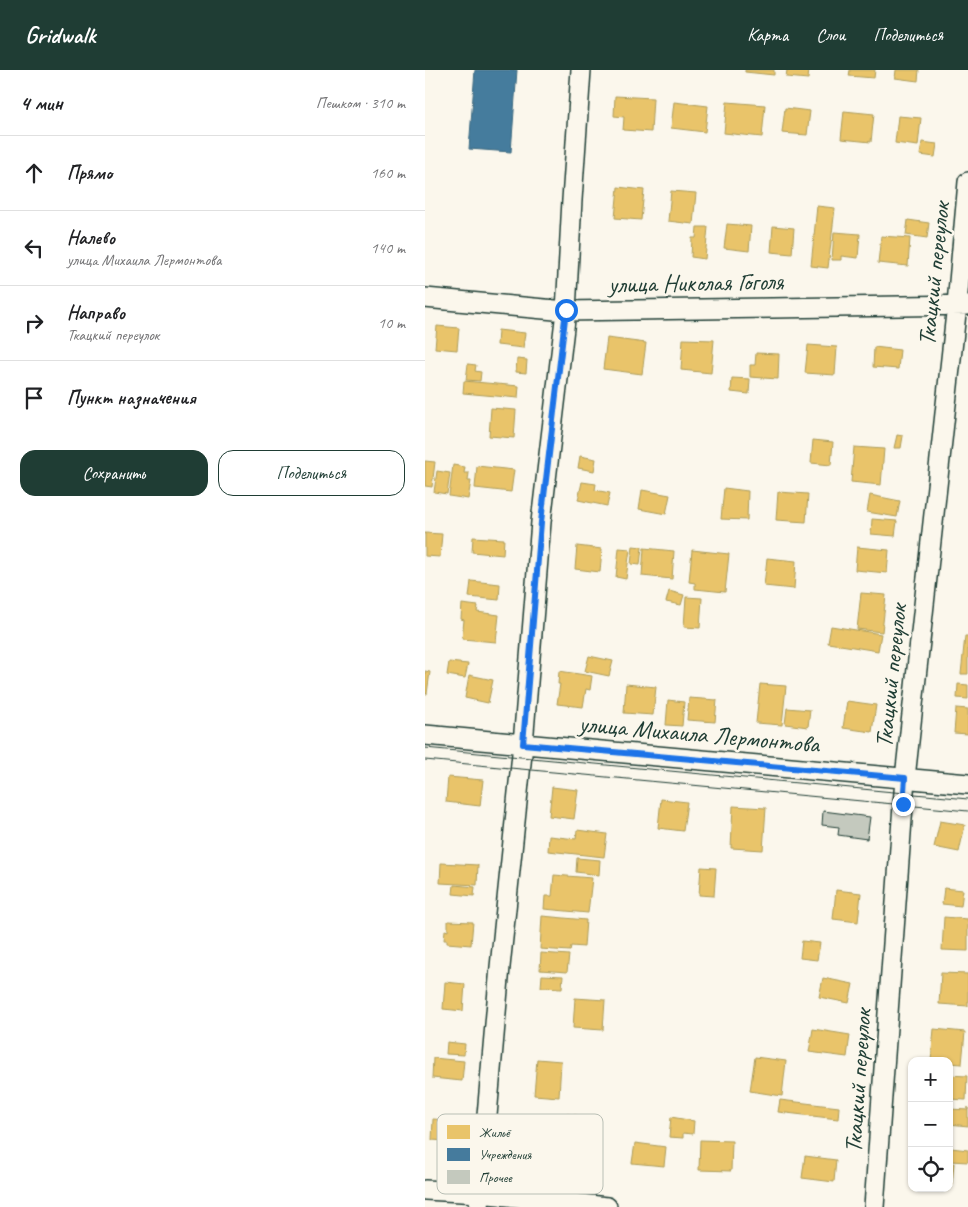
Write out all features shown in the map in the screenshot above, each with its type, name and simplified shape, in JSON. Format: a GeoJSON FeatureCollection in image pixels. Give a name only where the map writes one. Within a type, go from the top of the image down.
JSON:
{"type":"FeatureCollection","features":[{"type":"Feature","properties":{"kind":"street"},"geometry":{"type":"LineString","coordinates":[[487,1114],[523,744],[541,522],[566,310],[581,70]]}},
{"type":"Feature","properties":{"kind":"street","name":"Ткацкий переулок"},"geometry":{"type":"LineString","coordinates":[[874,1207],[905,778],[962,304],[968,182]]}},
{"type":"Feature","properties":{"kind":"street","name":"улица Николая Гоголя"},"geometry":{"type":"LineString","coordinates":[[425,298],[566,310],[962,304]]}},
{"type":"Feature","properties":{"kind":"street","name":"улица Михаила Лермонтова"},"geometry":{"type":"LineString","coordinates":[[425,735],[968,784]]}},
{"type":"Feature","properties":{"kind":"street"},"geometry":{"type":"LineString","coordinates":[[447,1194],[479,1200],[607,1207]]}},
{"type":"Feature","properties":{"kind":"building: Жильё"},"geometry":{"type":"Polygon","coordinates":[[[745,70],[774,70],[774,75],[745,72],[745,70]]]}},
{"type":"Feature","properties":{"kind":"building: Жильё"},"geometry":{"type":"Polygon","coordinates":[[[787,70],[809,70],[808,79],[786,77],[787,70]]]}},
{"type":"Feature","properties":{"kind":"building: Жильё"},"geometry":{"type":"Polygon","coordinates":[[[850,70],[875,70],[874,78],[849,76],[850,70]]]}},
{"type":"Feature","properties":{"kind":"building: Жильё"},"geometry":{"type":"Polygon","coordinates":[[[896,70],[919,70],[918,81],[895,78],[896,70]]]}},
{"type":"Feature","properties":{"kind":"building: Жильё"},"geometry":{"type":"Polygon","coordinates":[[[615,96],[653,98],[651,132],[623,130],[624,117],[614,116],[615,96]]]}},
{"type":"Feature","properties":{"kind":"building: Жильё"},"geometry":{"type":"Polygon","coordinates":[[[674,102],[708,106],[705,132],[671,128],[674,102]]]}},
{"type":"Feature","properties":{"kind":"building: Жильё"},"geometry":{"type":"Polygon","coordinates":[[[727,102],[765,105],[762,137],[724,133],[727,102]]]}},
{"type":"Feature","properties":{"kind":"building: Жильё"},"geometry":{"type":"Polygon","coordinates":[[[785,108],[810,111],[807,135],[782,133],[785,108]]]}},
{"type":"Feature","properties":{"kind":"building: Жильё"},"geometry":{"type":"Polygon","coordinates":[[[844,111],[874,114],[871,142],[841,139],[844,111]]]}},
{"type":"Feature","properties":{"kind":"building: Жильё"},"geometry":{"type":"Polygon","coordinates":[[[898,116],[921,118],[918,146],[895,143],[898,116]]]}},
{"type":"Feature","properties":{"kind":"building: Жильё"},"geometry":{"type":"Polygon","coordinates":[[[922,142],[937,144],[935,157],[920,155],[922,142]]]}},
{"type":"Feature","properties":{"kind":"building: Жильё"},"geometry":{"type":"Polygon","coordinates":[[[618,187],[644,190],[641,220],[615,218],[618,187]]]}},
{"type":"Feature","properties":{"kind":"building: Жильё"},"geometry":{"type":"Polygon","coordinates":[[[671,191],[696,193],[693,224],[668,221],[671,191]]]}},
{"type":"Feature","properties":{"kind":"building: Жильё"},"geometry":{"type":"Polygon","coordinates":[[[817,206],[835,208],[828,268],[811,266],[817,206]]]}},
{"type":"Feature","properties":{"kind":"building: Жильё"},"geometry":{"type":"Polygon","coordinates":[[[908,220],[929,223],[927,238],[906,235],[908,220]]]}},
{"type":"Feature","properties":{"kind":"building: Жильё"},"geometry":{"type":"Polygon","coordinates":[[[727,224],[751,226],[749,251],[724,248],[727,224]]]}},
{"type":"Feature","properties":{"kind":"building: Жильё"},"geometry":{"type":"Polygon","coordinates":[[[773,226],[794,228],[792,254],[771,252],[773,226]]]}},
{"type":"Feature","properties":{"kind":"building: Жильё"},"geometry":{"type":"Polygon","coordinates":[[[697,227],[708,227],[705,259],[691,257],[692,238],[696,238],[697,227]]]}},
{"type":"Feature","properties":{"kind":"building: Жильё"},"geometry":{"type":"Polygon","coordinates":[[[834,232],[860,234],[858,258],[841,256],[841,260],[832,260],[834,232]]]}},
{"type":"Feature","properties":{"kind":"building: Жильё"},"geometry":{"type":"Polygon","coordinates":[[[881,236],[910,238],[908,266],[878,263],[881,236]]]}},
{"type":"Feature","properties":{"kind":"building: Жильё"},"geometry":{"type":"Polygon","coordinates":[[[437,326],[459,328],[457,350],[435,348],[437,326]]]}},
{"type":"Feature","properties":{"kind":"building: Жильё"},"geometry":{"type":"Polygon","coordinates":[[[498,330],[525,333],[523,348],[497,345],[498,330]]]}},
{"type":"Feature","properties":{"kind":"building: Жильё"},"geometry":{"type":"Polygon","coordinates":[[[607,338],[646,343],[642,374],[603,369],[607,338]]]}},
{"type":"Feature","properties":{"kind":"building: Жильё"},"geometry":{"type":"Polygon","coordinates":[[[683,339],[714,340],[711,373],[681,370],[683,339]]]}},
{"type":"Feature","properties":{"kind":"building: Жильё"},"geometry":{"type":"Polygon","coordinates":[[[808,345],[837,347],[835,375],[805,373],[808,345]]]}},
{"type":"Feature","properties":{"kind":"building: Жильё"},"geometry":{"type":"Polygon","coordinates":[[[874,347],[900,350],[898,369],[873,367],[874,347]]]}},
{"type":"Feature","properties":{"kind":"building: Жильё"},"geometry":{"type":"Polygon","coordinates":[[[756,353],[779,354],[778,379],[750,377],[750,365],[755,365],[756,353]]]}},
{"type":"Feature","properties":{"kind":"building: Жильё"},"geometry":{"type":"Polygon","coordinates":[[[517,359],[527,360],[526,373],[516,372],[517,359]]]}},
{"type":"Feature","properties":{"kind":"building: Жильё"},"geometry":{"type":"Polygon","coordinates":[[[468,364],[476,365],[475,371],[481,372],[480,381],[466,380],[468,364]]]}},
{"type":"Feature","properties":{"kind":"building: Жильё"},"geometry":{"type":"Polygon","coordinates":[[[732,378],[750,379],[749,394],[731,392],[732,378]]]}},
{"type":"Feature","properties":{"kind":"building: Жильё"},"geometry":{"type":"Polygon","coordinates":[[[464,381],[519,386],[518,398],[463,393],[464,381]]]}},
{"type":"Feature","properties":{"kind":"building: Жильё"},"geometry":{"type":"Polygon","coordinates":[[[491,408],[516,410],[514,438],[489,436],[491,408]]]}},
{"type":"Feature","properties":{"kind":"building: Жильё"},"geometry":{"type":"Polygon","coordinates":[[[897,435],[903,436],[901,448],[894,448],[897,435]]]}},
{"type":"Feature","properties":{"kind":"building: Жильё"},"geometry":{"type":"Polygon","coordinates":[[[813,440],[833,442],[831,465],[811,463],[813,440]]]}},
{"type":"Feature","properties":{"kind":"building: Жильё"},"geometry":{"type":"Polygon","coordinates":[[[854,447],[884,449],[881,485],[851,482],[854,447]]]}},
{"type":"Feature","properties":{"kind":"building: Жильё"},"geometry":{"type":"Polygon","coordinates":[[[580,456],[596,459],[594,471],[578,468],[580,456]]]}},
{"type":"Feature","properties":{"kind":"building: Жильё"},"geometry":{"type":"Polygon","coordinates":[[[425,461],[435,462],[432,487],[425,486],[425,461]]]}},
{"type":"Feature","properties":{"kind":"building: Жильё"},"geometry":{"type":"Polygon","coordinates":[[[453,465],[465,467],[464,473],[469,473],[468,481],[471,481],[468,499],[449,496],[453,465]]]}},
{"type":"Feature","properties":{"kind":"building: Жильё"},"geometry":{"type":"Polygon","coordinates":[[[477,466],[514,470],[511,492],[475,488],[477,466]]]}},
{"type":"Feature","properties":{"kind":"building: Жильё"},"geometry":{"type":"Polygon","coordinates":[[[437,471],[450,473],[447,494],[434,492],[437,471]]]}},
{"type":"Feature","properties":{"kind":"building: Жильё"},"geometry":{"type":"Polygon","coordinates":[[[582,482],[596,484],[595,490],[610,493],[607,506],[578,500],[582,482]]]}},
{"type":"Feature","properties":{"kind":"building: Жильё"},"geometry":{"type":"Polygon","coordinates":[[[724,488],[748,491],[747,520],[721,519],[724,488]]]}},
{"type":"Feature","properties":{"kind":"building: Жильё"},"geometry":{"type":"Polygon","coordinates":[[[642,490],[670,495],[666,514],[639,509],[642,490]]]}},
{"type":"Feature","properties":{"kind":"building: Жильё"},"geometry":{"type":"Polygon","coordinates":[[[778,492],[808,494],[806,522],[776,520],[778,492]]]}},
{"type":"Feature","properties":{"kind":"building: Жильё"},"geometry":{"type":"Polygon","coordinates":[[[870,495],[900,501],[897,517],[867,512],[870,495]]]}},
{"type":"Feature","properties":{"kind":"building: Жильё"},"geometry":{"type":"Polygon","coordinates":[[[872,519],[897,521],[895,536],[871,534],[872,519]]]}},
{"type":"Feature","properties":{"kind":"building: Жильё"},"geometry":{"type":"Polygon","coordinates":[[[425,533],[442,534],[440,557],[425,556],[425,533]]]}},
{"type":"Feature","properties":{"kind":"building: Жильё"},"geometry":{"type":"Polygon","coordinates":[[[473,537],[504,539],[503,555],[472,552],[473,537]]]}},
{"type":"Feature","properties":{"kind":"building: Жильё"},"geometry":{"type":"Polygon","coordinates":[[[577,546],[602,549],[600,572],[575,569],[577,546]]]}},
{"type":"Feature","properties":{"kind":"building: Жильё"},"geometry":{"type":"Polygon","coordinates":[[[633,546],[642,547],[640,565],[631,564],[633,546]]]}},
{"type":"Feature","properties":{"kind":"building: Жильё"},"geometry":{"type":"Polygon","coordinates":[[[857,547],[889,550],[887,573],[855,570],[857,547]]]}},
{"type":"Feature","properties":{"kind":"building: Жильё"},"geometry":{"type":"Polygon","coordinates":[[[619,548],[630,549],[626,579],[616,577],[619,548]]]}},
{"type":"Feature","properties":{"kind":"building: Жильё"},"geometry":{"type":"Polygon","coordinates":[[[644,548],[674,551],[672,579],[642,576],[644,548]]]}},
{"type":"Feature","properties":{"kind":"building: Жильё"},"geometry":{"type":"Polygon","coordinates":[[[692,550],[729,554],[725,592],[695,589],[695,583],[689,582],[692,550]]]}},
{"type":"Feature","properties":{"kind":"building: Жильё"},"geometry":{"type":"Polygon","coordinates":[[[767,558],[796,561],[794,589],[764,586],[767,558]]]}},
{"type":"Feature","properties":{"kind":"building: Жильё"},"geometry":{"type":"Polygon","coordinates":[[[471,581],[500,584],[499,600],[469,597],[471,581]]]}},
{"type":"Feature","properties":{"kind":"building: Жильё"},"geometry":{"type":"Polygon","coordinates":[[[669,591],[684,595],[681,605],[666,602],[669,591]]]}},
{"type":"Feature","properties":{"kind":"building: Жильё"},"geometry":{"type":"Polygon","coordinates":[[[861,593],[886,595],[882,632],[857,629],[861,593]]]}},
{"type":"Feature","properties":{"kind":"building: Жильё"},"geometry":{"type":"Polygon","coordinates":[[[686,597],[702,598],[700,628],[684,627],[686,597]]]}},
{"type":"Feature","properties":{"kind":"building: Жильё"},"geometry":{"type":"Polygon","coordinates":[[[462,604],[478,606],[477,612],[499,615],[496,642],[462,639],[464,620],[461,619],[462,604]]]}},
{"type":"Feature","properties":{"kind":"building: Жильё"},"geometry":{"type":"Polygon","coordinates":[[[831,626],[881,634],[878,651],[828,643],[831,626]]]}},
{"type":"Feature","properties":{"kind":"building: Жильё"},"geometry":{"type":"Polygon","coordinates":[[[965,636],[968,636],[968,674],[961,674],[965,636]]]}},
{"type":"Feature","properties":{"kind":"building: Жильё"},"geometry":{"type":"Polygon","coordinates":[[[589,656],[613,661],[609,676],[585,671],[589,656]]]}},
{"type":"Feature","properties":{"kind":"building: Жильё"},"geometry":{"type":"Polygon","coordinates":[[[449,662],[468,664],[465,678],[447,675],[449,662]]]}},
{"type":"Feature","properties":{"kind":"building: Жильё"},"geometry":{"type":"Polygon","coordinates":[[[425,671],[430,672],[427,694],[425,694],[425,671]]]}},
{"type":"Feature","properties":{"kind":"building: Жильё"},"geometry":{"type":"Polygon","coordinates":[[[559,671],[592,676],[590,690],[586,689],[583,707],[557,704],[560,684],[558,684],[559,671]]]}},
{"type":"Feature","properties":{"kind":"building: Жильё"},"geometry":{"type":"Polygon","coordinates":[[[469,675],[493,680],[488,703],[465,698],[469,675]]]}},
{"type":"Feature","properties":{"kind":"building: Жильё"},"geometry":{"type":"Polygon","coordinates":[[[626,684],[656,687],[653,715],[624,713],[626,684]]]}},
{"type":"Feature","properties":{"kind":"building: Жильё"},"geometry":{"type":"Polygon","coordinates":[[[760,684],[786,686],[782,725],[756,723],[760,684]]]}},
{"type":"Feature","properties":{"kind":"building: Жильё"},"geometry":{"type":"Polygon","coordinates":[[[958,684],[968,685],[968,699],[957,698],[958,684]]]}},
{"type":"Feature","properties":{"kind":"building: Жильё"},"geometry":{"type":"Polygon","coordinates":[[[689,698],[717,700],[715,722],[687,720],[689,698]]]}},
{"type":"Feature","properties":{"kind":"building: Жильё"},"geometry":{"type":"Polygon","coordinates":[[[668,700],[684,702],[682,726],[666,725],[668,700]]]}},
{"type":"Feature","properties":{"kind":"building: Жильё"},"geometry":{"type":"Polygon","coordinates":[[[847,701],[876,705],[872,732],[843,728],[847,701]]]}},
{"type":"Feature","properties":{"kind":"building: Жильё"},"geometry":{"type":"Polygon","coordinates":[[[787,708],[810,710],[808,727],[785,724],[787,708]]]}},
{"type":"Feature","properties":{"kind":"building: Жильё"},"geometry":{"type":"Polygon","coordinates":[[[956,708],[968,709],[968,734],[954,733],[956,708]]]}},
{"type":"Feature","properties":{"kind":"building: Жильё"},"geometry":{"type":"Polygon","coordinates":[[[448,777],[483,780],[480,806],[446,802],[448,777]]]}},
{"type":"Feature","properties":{"kind":"building: Жильё"},"geometry":{"type":"Polygon","coordinates":[[[552,787],[578,790],[574,819],[549,816],[552,787]]]}},
{"type":"Feature","properties":{"kind":"building: Жильё"},"geometry":{"type":"Polygon","coordinates":[[[661,799],[687,802],[683,831],[658,828],[661,799]]]}},
{"type":"Feature","properties":{"kind":"building: Жильё"},"geometry":{"type":"Polygon","coordinates":[[[733,806],[766,808],[763,850],[731,848],[733,806]]]}},
{"type":"Feature","properties":{"kind":"building: Жильё"},"geometry":{"type":"Polygon","coordinates":[[[940,821],[965,825],[959,852],[934,847],[940,821]]]}},
{"type":"Feature","properties":{"kind":"building: Жильё"},"geometry":{"type":"Polygon","coordinates":[[[577,830],[607,834],[604,857],[548,851],[549,836],[576,839],[577,830]]]}},
{"type":"Feature","properties":{"kind":"building: Жильё"},"geometry":{"type":"Polygon","coordinates":[[[577,858],[600,860],[599,875],[576,872],[577,858]]]}},
{"type":"Feature","properties":{"kind":"building: Жильё"},"geometry":{"type":"Polygon","coordinates":[[[441,863],[478,865],[477,885],[440,883],[441,863]]]}},
{"type":"Feature","properties":{"kind":"building: Жильё"},"geometry":{"type":"Polygon","coordinates":[[[701,867],[716,868],[714,896],[699,895],[701,867]]]}},
{"type":"Feature","properties":{"kind":"building: Жильё"},"geometry":{"type":"Polygon","coordinates":[[[554,875],[592,878],[588,913],[544,909],[545,896],[552,896],[554,875]]]}},
{"type":"Feature","properties":{"kind":"building: Жильё"},"geometry":{"type":"Polygon","coordinates":[[[454,885],[475,887],[474,896],[453,894],[454,885]]]}},
{"type":"Feature","properties":{"kind":"building: Жильё"},"geometry":{"type":"Polygon","coordinates":[[[944,888],[963,890],[961,906],[942,904],[944,888]]]}},
{"type":"Feature","properties":{"kind":"building: Жильё"},"geometry":{"type":"Polygon","coordinates":[[[836,890],[861,893],[858,922],[833,919],[836,890]]]}},
{"type":"Feature","properties":{"kind":"building: Жильё"},"geometry":{"type":"Polygon","coordinates":[[[542,916],[586,920],[584,947],[571,946],[570,951],[540,949],[542,916]]]}},
{"type":"Feature","properties":{"kind":"building: Жильё"},"geometry":{"type":"Polygon","coordinates":[[[944,917],[968,919],[968,951],[942,950],[944,917]]]}},
{"type":"Feature","properties":{"kind":"building: Жильё"},"geometry":{"type":"Polygon","coordinates":[[[448,921],[473,922],[471,945],[447,943],[447,940],[444,940],[445,930],[448,931],[448,921]]]}},
{"type":"Feature","properties":{"kind":"building: Жильё"},"geometry":{"type":"Polygon","coordinates":[[[802,941],[820,943],[817,960],[800,958],[802,941]]]}},
{"type":"Feature","properties":{"kind":"building: Жильё"},"geometry":{"type":"Polygon","coordinates":[[[541,953],[569,955],[567,972],[540,970],[541,953]]]}},
{"type":"Feature","properties":{"kind":"building: Жильё"},"geometry":{"type":"Polygon","coordinates":[[[941,973],[968,974],[968,1006],[939,1004],[941,973]]]}},
{"type":"Feature","properties":{"kind":"building: Жильё"},"geometry":{"type":"Polygon","coordinates":[[[542,975],[563,976],[562,988],[541,987],[542,975]]]}},
{"type":"Feature","properties":{"kind":"building: Жильё"},"geometry":{"type":"Polygon","coordinates":[[[823,978],[853,984],[849,1003],[819,997],[823,978]]]}},
{"type":"Feature","properties":{"kind":"building: Жильё"},"geometry":{"type":"Polygon","coordinates":[[[445,982],[465,984],[463,1011],[443,1009],[445,982]]]}},
{"type":"Feature","properties":{"kind":"building: Жильё"},"geometry":{"type":"Polygon","coordinates":[[[575,998],[605,1000],[603,1030],[573,1028],[575,998]]]}},
{"type":"Feature","properties":{"kind":"building: Жильё"},"geometry":{"type":"Polygon","coordinates":[[[813,1029],[850,1035],[847,1057],[809,1052],[813,1029]]]}},
{"type":"Feature","properties":{"kind":"building: Жильё"},"geometry":{"type":"Polygon","coordinates":[[[934,1029],[965,1032],[962,1064],[953,1063],[953,1057],[931,1057],[934,1029]]]}},
{"type":"Feature","properties":{"kind":"building: Жильё"},"geometry":{"type":"Polygon","coordinates":[[[447,1042],[465,1044],[464,1055],[446,1054],[447,1042]]]}},
{"type":"Feature","properties":{"kind":"building: Жильё"},"geometry":{"type":"Polygon","coordinates":[[[755,1057],[786,1061],[782,1096],[750,1091],[755,1057]]]}},
{"type":"Feature","properties":{"kind":"building: Жильё"},"geometry":{"type":"Polygon","coordinates":[[[433,1058],[464,1061],[462,1081],[432,1078],[433,1058]]]}},
{"type":"Feature","properties":{"kind":"building: Жильё"},"geometry":{"type":"Polygon","coordinates":[[[537,1059],[561,1061],[559,1097],[534,1095],[537,1059]]]}},
{"type":"Feature","properties":{"kind":"building: Жильё"},"geometry":{"type":"Polygon","coordinates":[[[953,1075],[967,1076],[966,1100],[953,1099],[953,1075]]]}},
{"type":"Feature","properties":{"kind":"building: Жильё"},"geometry":{"type":"Polygon","coordinates":[[[780,1100],[839,1107],[838,1119],[778,1112],[780,1100]]]}},
{"type":"Feature","properties":{"kind":"building: Жильё"},"geometry":{"type":"Polygon","coordinates":[[[953,1109],[968,1110],[968,1126],[953,1124],[953,1109]]]}},
{"type":"Feature","properties":{"kind":"building: Жильё"},"geometry":{"type":"Polygon","coordinates":[[[671,1117],[694,1121],[693,1134],[683,1133],[683,1138],[669,1137],[671,1117]]]}},
{"type":"Feature","properties":{"kind":"building: Жильё"},"geometry":{"type":"Polygon","coordinates":[[[433,1119],[437,1119],[437,1140],[432,1140],[433,1119]]]}},
{"type":"Feature","properties":{"kind":"building: Жильё"},"geometry":{"type":"Polygon","coordinates":[[[700,1140],[732,1141],[731,1171],[699,1170],[700,1140]]]}},
{"type":"Feature","properties":{"kind":"building: Жильё"},"geometry":{"type":"Polygon","coordinates":[[[635,1143],[666,1147],[664,1166],[632,1163],[635,1143]]]}},
{"type":"Feature","properties":{"kind":"building: Жильё"},"geometry":{"type":"Polygon","coordinates":[[[953,1148],[968,1150],[968,1162],[953,1161],[953,1148]]]}},
{"type":"Feature","properties":{"kind":"building: Жильё"},"geometry":{"type":"Polygon","coordinates":[[[805,1156],[836,1160],[834,1182],[802,1178],[805,1156]]]}},
{"type":"Feature","properties":{"kind":"building: Учреждения"},"geometry":{"type":"Polygon","coordinates":[[[475,70],[517,70],[511,152],[469,149],[475,70]]]}},
{"type":"Feature","properties":{"kind":"building: Прочее"},"geometry":{"type":"Polygon","coordinates":[[[823,811],[870,817],[867,839],[838,835],[839,827],[822,825],[823,811]]]}},
{"type":"Feature","properties":{"kind":"tram line"},"geometry":{"type":"LineString","coordinates":[[425,748],[968,799]]}},
{"type":"Feature","properties":{"kind":"tram line"},"geometry":{"type":"LineString","coordinates":[[425,760],[968,811]]}},
{"type":"Feature","properties":{"kind":"route"},"geometry":{"type":"LineString","coordinates":[[566,310],[541,522],[523,744],[905,778],[903,804]]}}]}
